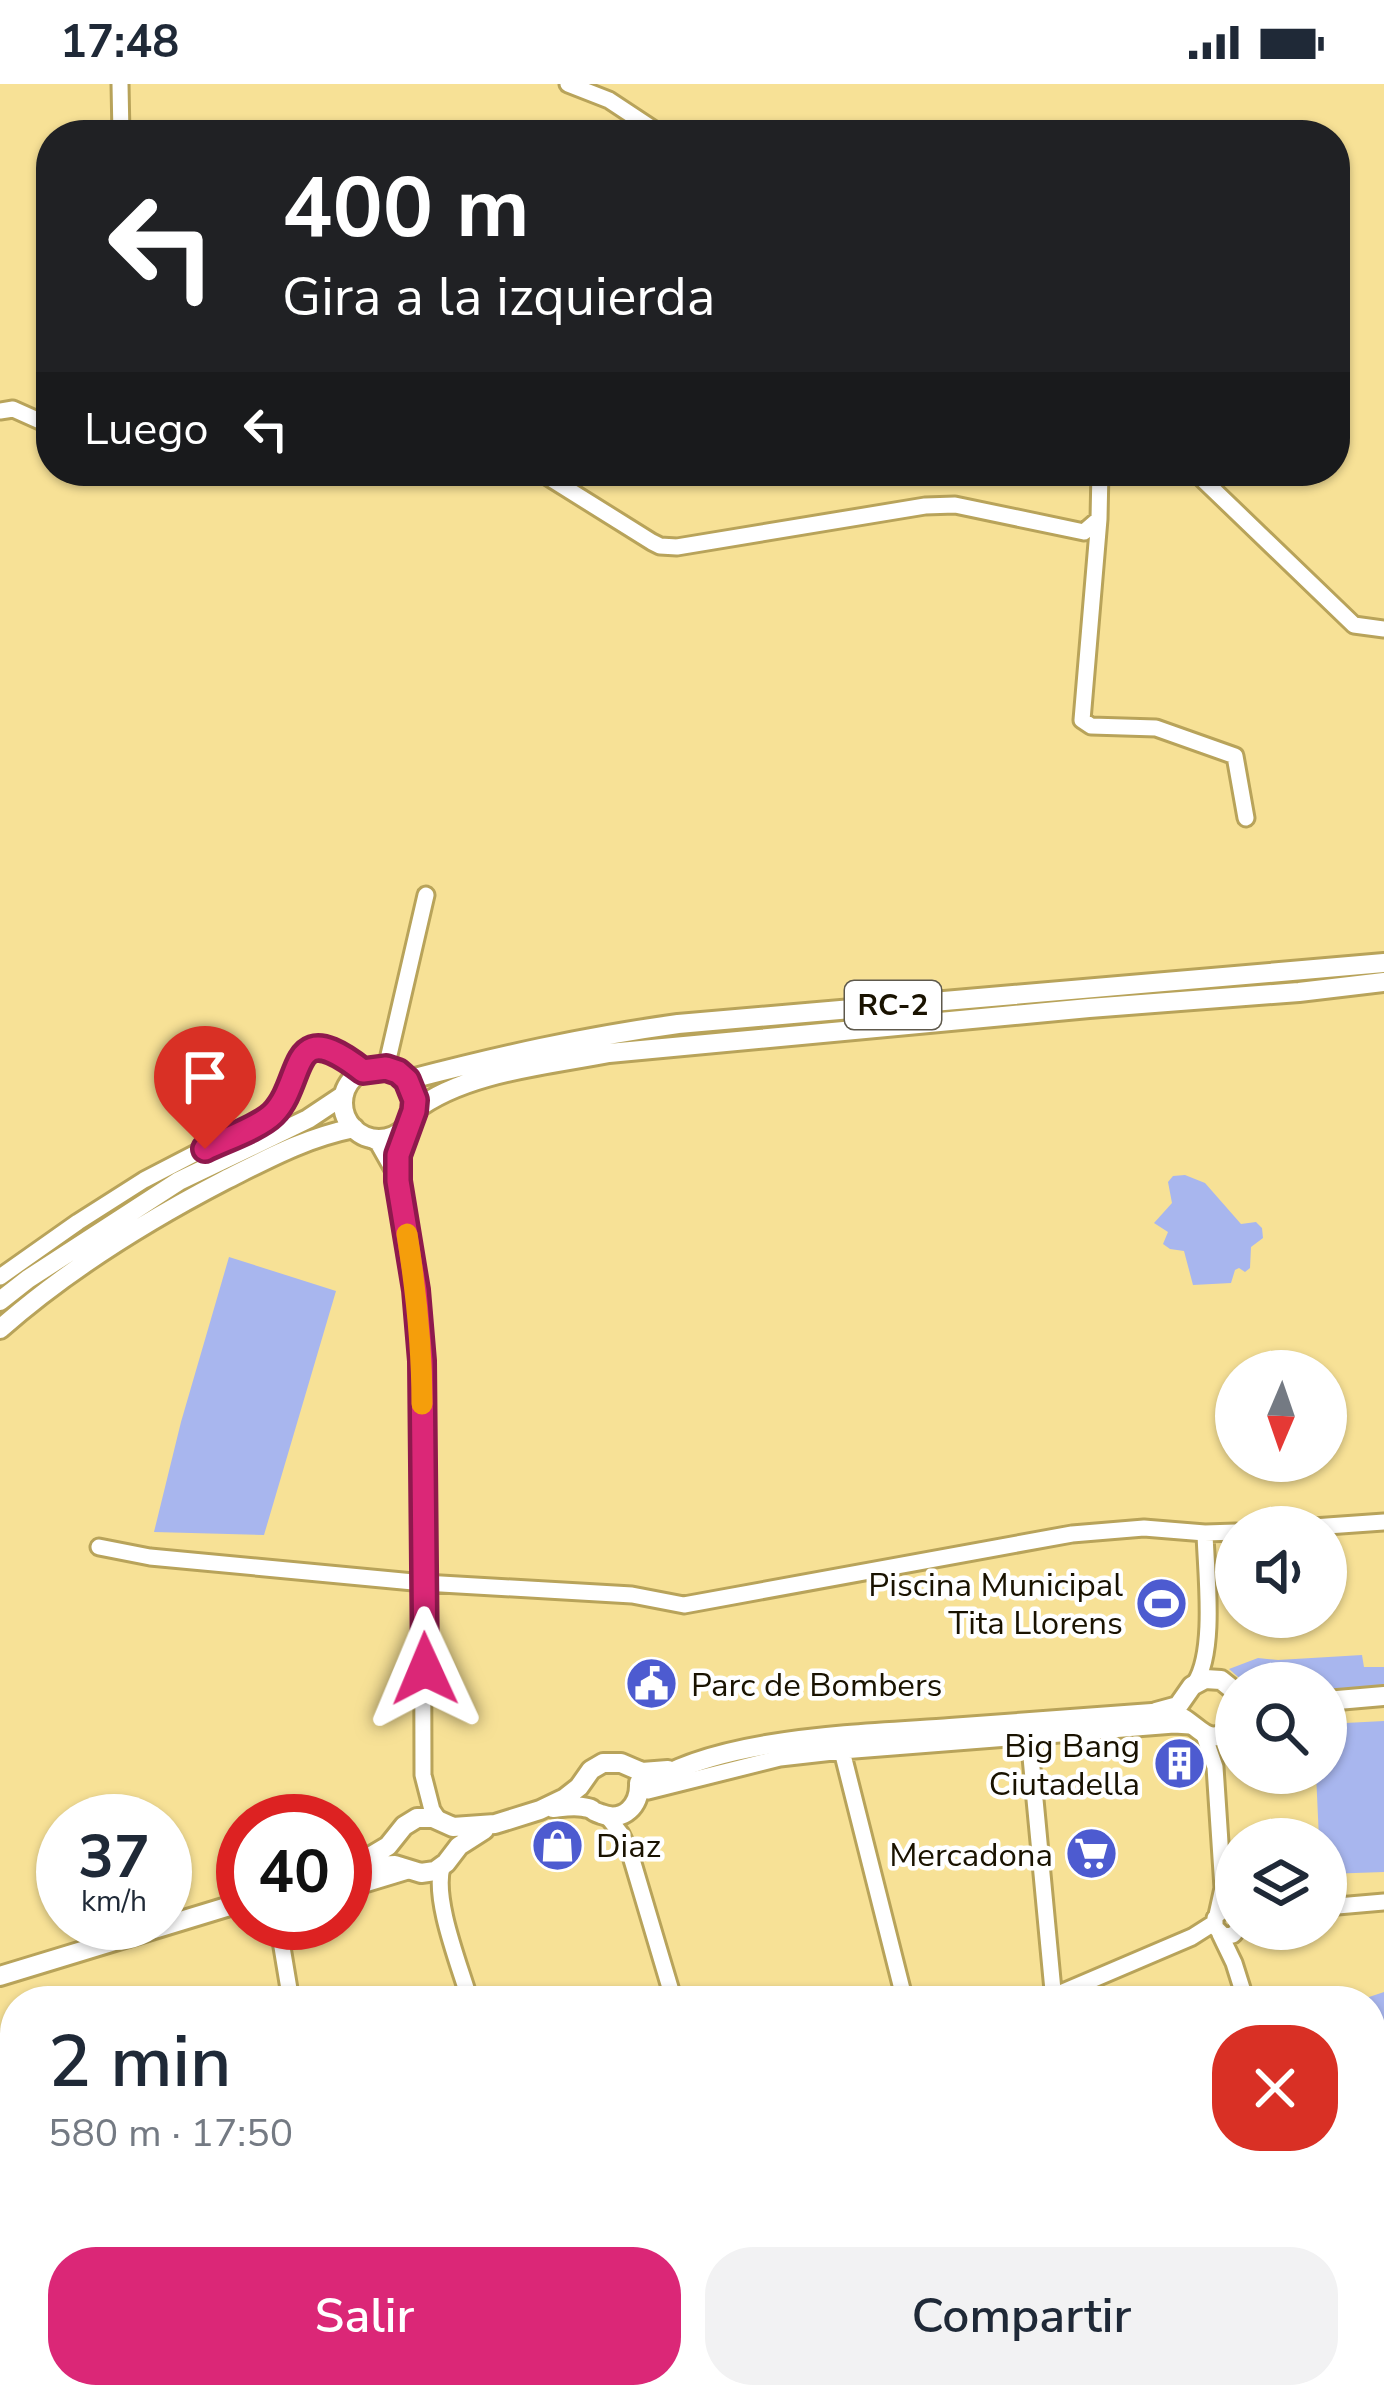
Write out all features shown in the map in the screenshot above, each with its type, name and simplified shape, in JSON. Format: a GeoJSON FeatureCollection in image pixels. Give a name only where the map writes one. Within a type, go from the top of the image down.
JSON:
{"type":"FeatureCollection","features":[{"type":"Feature","properties":{"kind":"main road","name":"RC-2"},"geometry":{"type":"LineString","coordinates":[[407,1080],[530,1048],[678,1024],[1384,963]]}},
{"type":"Feature","properties":{"kind":"main road","name":"RC-2"},"geometry":{"type":"LineString","coordinates":[[0,1329],[104,1251],[199,1194],[319,1135],[360,1132],[388,1138],[433,1096],[458,1086],[609,1053],[1384,982]]}},
{"type":"Feature","properties":{"kind":"main road"},"geometry":{"type":"LineString","coordinates":[[0,1301],[179,1181],[308,1119],[344,1095],[363,1071],[386,1068],[407,1080],[412,1090],[410,1119]]}},
{"type":"Feature","properties":{"kind":"main road"},"geometry":{"type":"LineString","coordinates":[[344,1095],[344,1113],[360,1132]]}},
{"type":"Feature","properties":{"kind":"main road"},"geometry":{"type":"LineString","coordinates":[[540,1810],[567,1806],[617,1816],[652,1781],[678,1769],[794,1740],[1151,1713],[1184,1700],[1196,1683],[1215,1682]]}},
{"type":"Feature","properties":{"kind":"main road"},"geometry":{"type":"LineString","coordinates":[[1347,1699],[1384,1696]]}},
{"type":"Feature","properties":{"kind":"main road"},"geometry":{"type":"LineString","coordinates":[[1184,1700],[1183,1712],[1194,1728]]}},
{"type":"Feature","properties":{"kind":"main road"},"geometry":{"type":"LineString","coordinates":[[1151,1713],[1172,1715],[1194,1728],[1215,1728]]}},
{"type":"Feature","properties":{"kind":"main road"},"geometry":{"type":"LineString","coordinates":[[372,1867],[395,1865],[414,1871],[446,1861],[471,1837],[565,1798],[597,1766],[609,1762],[652,1772],[678,1769]]}},
{"type":"Feature","properties":{"kind":"main road"},"geometry":{"type":"LineString","coordinates":[[631,1769],[639,1782],[636,1798]]}},
{"type":"Feature","properties":{"kind":"main road"},"geometry":{"type":"LineString","coordinates":[[587,1776],[585,1795],[601,1813]]}},
{"type":"Feature","properties":{"kind":"main road"},"geometry":{"type":"LineString","coordinates":[[372,1856],[404,1826],[425,1817],[453,1827],[495,1825]]}},
{"type":"Feature","properties":{"kind":"main road"},"geometry":{"type":"LineString","coordinates":[[441,1822],[452,1838],[446,1861]]}},
{"type":"Feature","properties":{"kind":"main road"},"geometry":{"type":"LineString","coordinates":[[404,1826],[396,1850],[414,1871]]}},
{"type":"Feature","properties":{"kind":"main road"},"geometry":{"type":"LineString","coordinates":[[0,1976],[216,1909]]}},
{"type":"Feature","properties":{"kind":"street"},"geometry":{"type":"LineString","coordinates":[[120,84],[121,120]]}},
{"type":"Feature","properties":{"kind":"street"},"geometry":{"type":"LineString","coordinates":[[568,84],[597,89],[639,120]]}},
{"type":"Feature","properties":{"kind":"street"},"geometry":{"type":"LineString","coordinates":[[0,411],[13,409],[36,420]]}},
{"type":"Feature","properties":{"kind":"street"},"geometry":{"type":"LineString","coordinates":[[563,486],[660,546],[692,546],[925,506],[955,506],[1084,532],[1099,519]]}},
{"type":"Feature","properties":{"kind":"street"},"geometry":{"type":"LineString","coordinates":[[1100,486],[1082,720],[1091,726],[1156,728],[1235,756],[1246,818]]}},
{"type":"Feature","properties":{"kind":"street"},"geometry":{"type":"LineString","coordinates":[[1210,486],[1354,625],[1384,628]]}},
{"type":"Feature","properties":{"kind":"street"},"geometry":{"type":"LineString","coordinates":[[386,1068],[426,895]]}},
{"type":"Feature","properties":{"kind":"street"},"geometry":{"type":"LineString","coordinates":[[0,1277],[144,1180],[275,1112],[307,1053],[321,1048],[340,1053],[363,1071]]}},
{"type":"Feature","properties":{"kind":"street"},"geometry":{"type":"LineString","coordinates":[[404,1826],[419,1797],[423,1775],[422,1361],[398,1181],[398,1155],[410,1119]]}},
{"type":"Feature","properties":{"kind":"street"},"geometry":{"type":"LineString","coordinates":[[360,1132],[378,1143],[398,1181]]}},
{"type":"Feature","properties":{"kind":"street"},"geometry":{"type":"LineString","coordinates":[[1347,1525],[1384,1522]]}},
{"type":"Feature","properties":{"kind":"street"},"geometry":{"type":"LineString","coordinates":[[99,1547],[150,1558],[424,1583],[632,1595],[684,1605],[1072,1534],[1144,1528],[1215,1533]]}},
{"type":"Feature","properties":{"kind":"street"},"geometry":{"type":"LineString","coordinates":[[1196,1683],[1207,1645],[1205,1533]]}},
{"type":"Feature","properties":{"kind":"street"},"geometry":{"type":"LineString","coordinates":[[1207,1645],[1215,1670]]}},
{"type":"Feature","properties":{"kind":"street"},"geometry":{"type":"LineString","coordinates":[[670,1986],[630,1853],[627,1832],[636,1798],[780,1758],[1174,1725],[1194,1728],[1215,1767]]}},
{"type":"Feature","properties":{"kind":"street"},"geometry":{"type":"LineString","coordinates":[[1029,1736],[1049,1986]]}},
{"type":"Feature","properties":{"kind":"street"},"geometry":{"type":"LineString","coordinates":[[842,1751],[901,1986]]}},
{"type":"Feature","properties":{"kind":"street"},"geometry":{"type":"LineString","coordinates":[[423,1775],[432,1810],[441,1822]]}},
{"type":"Feature","properties":{"kind":"street"},"geometry":{"type":"LineString","coordinates":[[601,1813],[621,1834],[630,1853]]}},
{"type":"Feature","properties":{"kind":"street"},"geometry":{"type":"LineString","coordinates":[[440,1900],[439,1882],[446,1861]]}},
{"type":"Feature","properties":{"kind":"street"},"geometry":{"type":"LineString","coordinates":[[372,1883],[414,1871],[431,1884],[466,1986]]}},
{"type":"Feature","properties":{"kind":"street"},"geometry":{"type":"LineString","coordinates":[[1347,1905],[1384,1902]]}},
{"type":"Feature","properties":{"kind":"street"},"geometry":{"type":"LineString","coordinates":[[1080,1986],[1215,1928]]}},
{"type":"Feature","properties":{"kind":"street"},"geometry":{"type":"LineString","coordinates":[[282,1950],[288,1986]]}},
{"type":"Feature","properties":{"kind":"street"},"geometry":{"type":"LineString","coordinates":[[1232,1950],[1241,1986]]}},
{"type":"Feature","properties":{"kind":"shaded area"},"geometry":{"type":"Polygon","coordinates":[[[1173,1176],[1205,1183],[1241,1224],[1256,1222],[1262,1228],[1263,1238],[1251,1247],[1250,1268],[1235,1270],[1231,1283],[1193,1285],[1184,1251],[1163,1244],[1168,1232],[1154,1223],[1172,1203],[1168,1182],[1173,1176]]]}},
{"type":"Feature","properties":{"kind":"shaded area"},"geometry":{"type":"Polygon","coordinates":[[[229,1257],[336,1291],[264,1535],[154,1532],[181,1422],[229,1257]]]}},
{"type":"Feature","properties":{"kind":"shaded area"},"geometry":{"type":"Polygon","coordinates":[[[1362,1655],[1364,1667],[1384,1667],[1384,1686],[1347,1689],[1347,1662],[1247,1662],[1362,1655]]]}},
{"type":"Feature","properties":{"kind":"shaded area"},"geometry":{"type":"Polygon","coordinates":[[[1384,1721],[1384,1872],[1347,1873],[1347,1818],[1318,1818],[1317,1794],[1347,1794],[1347,1723],[1384,1721]]]}},
{"type":"Feature","properties":{"kind":"slow traffic"},"geometry":{"type":"LineString","coordinates":[[407,1234],[416,1290],[422,1404]]}},
{"type":"Feature","properties":{"kind":"place","name":"Piscina Municipal Tita Llorens"},"geometry":{"type":"Point","coordinates":[1162,1603]}},
{"type":"Feature","properties":{"kind":"place","name":"Parc de Bombers"},"geometry":{"type":"Point","coordinates":[652,1684]}},
{"type":"Feature","properties":{"kind":"place","name":"Big Bang Ciutadella"},"geometry":{"type":"Point","coordinates":[1179,1764]}},
{"type":"Feature","properties":{"kind":"place","name":"Diaz"},"geometry":{"type":"Point","coordinates":[557,1845]}},
{"type":"Feature","properties":{"kind":"place","name":"Mercadona"},"geometry":{"type":"Point","coordinates":[1092,1854]}},
{"type":"Feature","properties":{"kind":"route"},"geometry":{"type":"LineString","coordinates":[[205,1149],[275,1112],[299,1061],[321,1048],[340,1053],[363,1071],[386,1068],[398,1072],[412,1090],[414,1111],[398,1155],[398,1181],[422,1361],[425,1669]]}}]}
